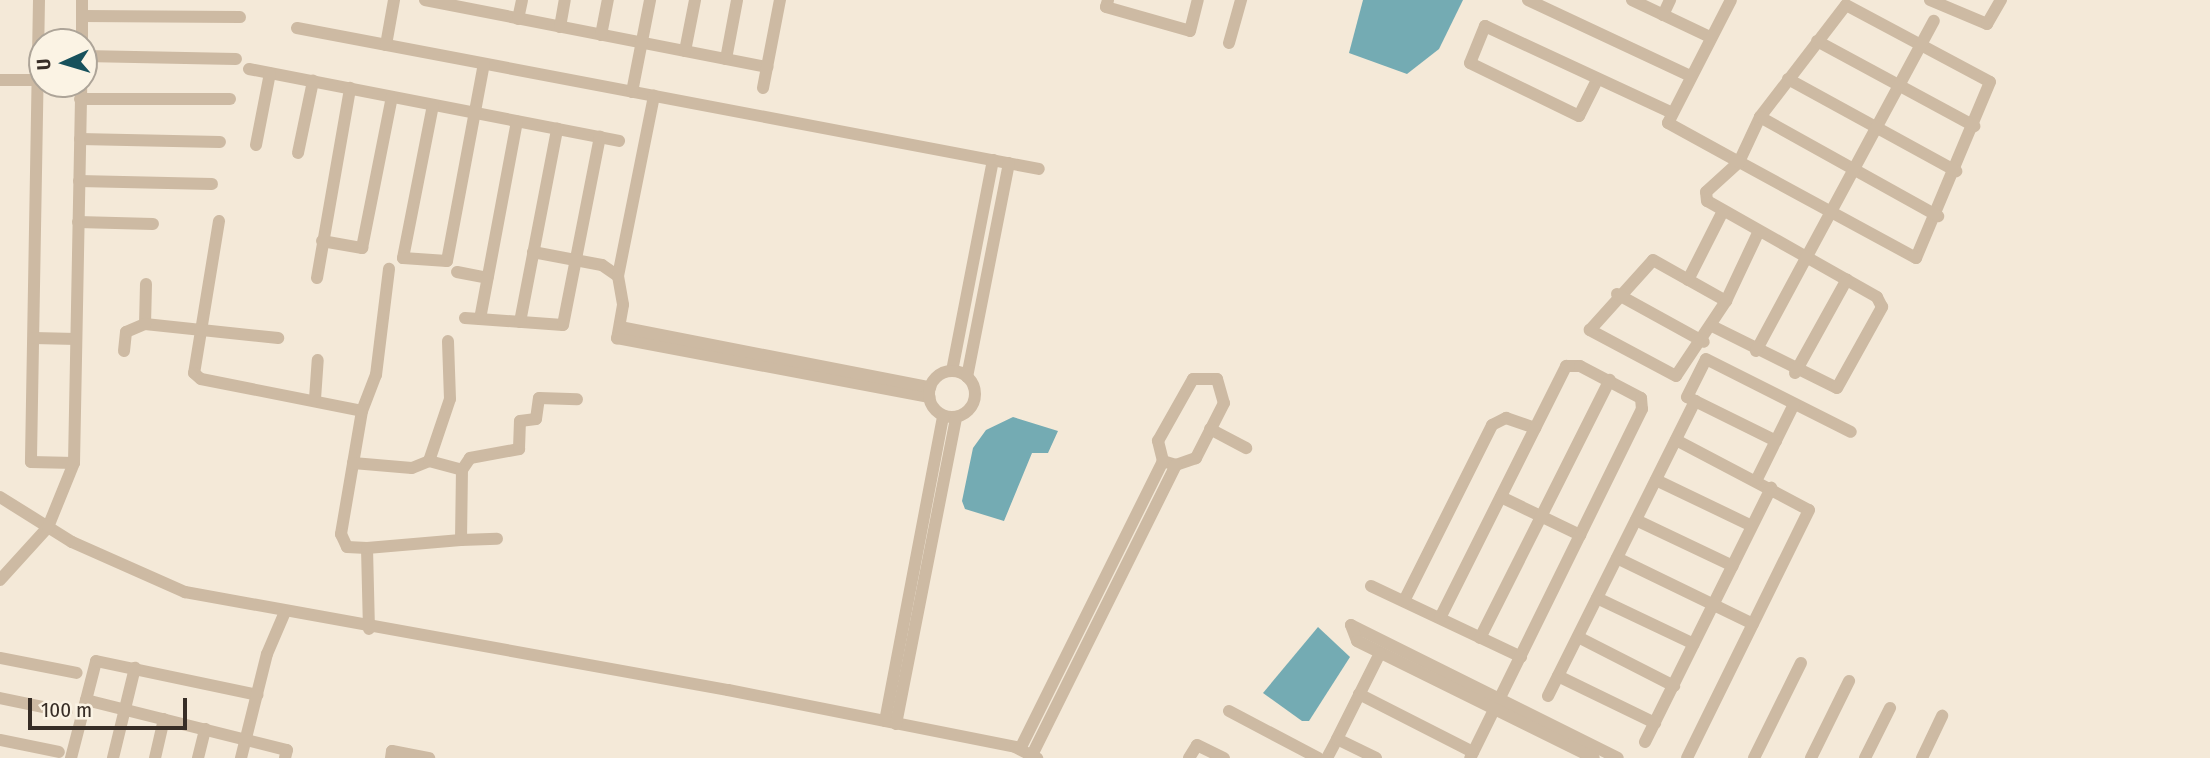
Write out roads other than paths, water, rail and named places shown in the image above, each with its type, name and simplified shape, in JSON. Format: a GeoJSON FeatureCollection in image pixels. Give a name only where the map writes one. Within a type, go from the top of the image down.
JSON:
{"type":"FeatureCollection","features":[{"type":"Feature","properties":{"kind":"street"},"geometry":{"type":"LineString","coordinates":[[39,0],[39,28]]}},
{"type":"Feature","properties":{"kind":"street"},"geometry":{"type":"LineString","coordinates":[[82,0],[82,28]]}},
{"type":"Feature","properties":{"kind":"street"},"geometry":{"type":"LineString","coordinates":[[386,45],[394,0]]}},
{"type":"Feature","properties":{"kind":"street"},"geometry":{"type":"LineString","coordinates":[[425,0],[767,67]]}},
{"type":"Feature","properties":{"kind":"street"},"geometry":{"type":"LineString","coordinates":[[518,19],[522,0]]}},
{"type":"Feature","properties":{"kind":"street"},"geometry":{"type":"LineString","coordinates":[[560,27],[565,0]]}},
{"type":"Feature","properties":{"kind":"street"},"geometry":{"type":"LineString","coordinates":[[601,35],[608,0]]}},
{"type":"Feature","properties":{"kind":"street"},"geometry":{"type":"LineString","coordinates":[[632,92],[650,0]]}},
{"type":"Feature","properties":{"kind":"street"},"geometry":{"type":"LineString","coordinates":[[685,51],[695,0]]}},
{"type":"Feature","properties":{"kind":"street"},"geometry":{"type":"LineString","coordinates":[[726,59],[737,0]]}},
{"type":"Feature","properties":{"kind":"street"},"geometry":{"type":"LineString","coordinates":[[763,88],[780,0]]}},
{"type":"Feature","properties":{"kind":"street"},"geometry":{"type":"LineString","coordinates":[[1108,0],[1106,7],[1190,31],[1198,0]]}},
{"type":"Feature","properties":{"kind":"street"},"geometry":{"type":"LineString","coordinates":[[1229,43],[1241,0]]}},
{"type":"Feature","properties":{"kind":"street"},"geometry":{"type":"LineString","coordinates":[[1528,0],[1690,76]]}},
{"type":"Feature","properties":{"kind":"street"},"geometry":{"type":"LineString","coordinates":[[1632,0],[1710,37]]}},
{"type":"Feature","properties":{"kind":"street"},"geometry":{"type":"LineString","coordinates":[[1663,15],[1670,0]]}},
{"type":"Feature","properties":{"kind":"street"},"geometry":{"type":"LineString","coordinates":[[1714,327],[1796,373],[1832,388],[1845,382],[1882,307],[1847,279],[1724,211],[1705,195],[1739,162],[1760,117],[1817,41],[1850,5],[1988,79],[1974,127],[1938,216],[1916,258],[1830,214],[1739,162],[1668,123],[1731,0]]}},
{"type":"Feature","properties":{"kind":"street"},"geometry":{"type":"LineString","coordinates":[[1930,0],[1953,4],[1987,24],[2001,0]]}},
{"type":"Feature","properties":{"kind":"street"},"geometry":{"type":"LineString","coordinates":[[82,16],[240,17]]}},
{"type":"Feature","properties":{"kind":"street"},"geometry":{"type":"LineString","coordinates":[[1756,351],[1934,21]]}},
{"type":"Feature","properties":{"kind":"street"},"geometry":{"type":"LineString","coordinates":[[1597,80],[1580,116],[1470,63],[1485,26],[1672,113]]}},
{"type":"Feature","properties":{"kind":"street"},"geometry":{"type":"LineString","coordinates":[[297,28],[1040,169]]}},
{"type":"Feature","properties":{"kind":"street"},"geometry":{"type":"LineString","coordinates":[[1817,41],[1974,127]]}},
{"type":"Feature","properties":{"kind":"street"},"geometry":{"type":"LineString","coordinates":[[98,57],[236,59]]}},
{"type":"Feature","properties":{"kind":"street"},"geometry":{"type":"LineString","coordinates":[[433,105],[403,258],[447,261],[484,64]]}},
{"type":"Feature","properties":{"kind":"street"},"geometry":{"type":"LineString","coordinates":[[249,69],[619,141]]}},
{"type":"Feature","properties":{"kind":"street"},"geometry":{"type":"LineString","coordinates":[[256,145],[270,73]]}},
{"type":"Feature","properties":{"kind":"street"},"geometry":{"type":"LineString","coordinates":[[1788,79],[1956,171]]}},
{"type":"Feature","properties":{"kind":"street"},"geometry":{"type":"LineString","coordinates":[[0,80],[28,80]]}},
{"type":"Feature","properties":{"kind":"street"},"geometry":{"type":"LineString","coordinates":[[298,153],[313,81]]}},
{"type":"Feature","properties":{"kind":"street"},"geometry":{"type":"LineString","coordinates":[[317,278],[350,88]]}},
{"type":"Feature","properties":{"kind":"street"},"geometry":{"type":"LineString","coordinates":[[654,96],[618,276],[620,327],[617,338],[930,392],[950,416]]}},
{"type":"Feature","properties":{"kind":"street"},"geometry":{"type":"LineString","coordinates":[[322,241],[362,248],[392,97]]}},
{"type":"Feature","properties":{"kind":"street"},"geometry":{"type":"LineString","coordinates":[[40,98],[31,462],[74,463]]}},
{"type":"Feature","properties":{"kind":"street"},"geometry":{"type":"LineString","coordinates":[[0,580],[48,527],[74,463],[80,99],[230,99]]}},
{"type":"Feature","properties":{"kind":"street"},"geometry":{"type":"LineString","coordinates":[[1760,117],[1938,216]]}},
{"type":"Feature","properties":{"kind":"street"},"geometry":{"type":"LineString","coordinates":[[480,319],[517,121]]}},
{"type":"Feature","properties":{"kind":"street"},"geometry":{"type":"LineString","coordinates":[[520,322],[557,129]]}},
{"type":"Feature","properties":{"kind":"street"},"geometry":{"type":"LineString","coordinates":[[465,318],[563,326],[600,137]]}},
{"type":"Feature","properties":{"kind":"street"},"geometry":{"type":"LineString","coordinates":[[80,139],[220,142]]}},
{"type":"Feature","properties":{"kind":"street"},"geometry":{"type":"LineString","coordinates":[[930,392],[952,371],[993,160]]}},
{"type":"Feature","properties":{"kind":"street"},"geometry":{"type":"LineString","coordinates":[[890,722],[950,416],[975,397],[967,377],[1009,163]]}},
{"type":"Feature","properties":{"kind":"street"},"geometry":{"type":"LineString","coordinates":[[79,181],[212,184]]}},
{"type":"Feature","properties":{"kind":"street"},"geometry":{"type":"LineString","coordinates":[[1688,280],[1724,211]]}},
{"type":"Feature","properties":{"kind":"street"},"geometry":{"type":"LineString","coordinates":[[219,221],[199,328],[198,378],[315,399],[362,411]]}},
{"type":"Feature","properties":{"kind":"street"},"geometry":{"type":"LineString","coordinates":[[78,222],[153,224]]}},
{"type":"Feature","properties":{"kind":"street"},"geometry":{"type":"LineString","coordinates":[[1726,301],[1650,259],[1591,326],[1597,339],[1676,376],[1714,327],[1759,231]]}},
{"type":"Feature","properties":{"kind":"street"},"geometry":{"type":"LineString","coordinates":[[533,252],[576,260],[618,276]]}},
{"type":"Feature","properties":{"kind":"street"},"geometry":{"type":"LineString","coordinates":[[389,269],[376,374],[362,411],[341,540],[352,549],[497,539]]}},
{"type":"Feature","properties":{"kind":"street"},"geometry":{"type":"LineString","coordinates":[[457,272],[487,278]]}},
{"type":"Feature","properties":{"kind":"street"},"geometry":{"type":"LineString","coordinates":[[1796,373],[1847,279]]}},
{"type":"Feature","properties":{"kind":"street"},"geometry":{"type":"LineString","coordinates":[[145,324],[146,284]]}},
{"type":"Feature","properties":{"kind":"street"},"geometry":{"type":"LineString","coordinates":[[1617,294],[1704,342]]}},
{"type":"Feature","properties":{"kind":"street"},"geometry":{"type":"LineString","coordinates":[[124,351],[126,332],[145,324],[278,338]]}},
{"type":"Feature","properties":{"kind":"street"},"geometry":{"type":"LineString","coordinates":[[34,338],[76,339]]}},
{"type":"Feature","properties":{"kind":"street"},"geometry":{"type":"LineString","coordinates":[[429,461],[450,399],[448,341]]}},
{"type":"Feature","properties":{"kind":"street"},"geometry":{"type":"LineString","coordinates":[[1776,441],[1687,397],[1706,359],[1851,432]]}},
{"type":"Feature","properties":{"kind":"street"},"geometry":{"type":"LineString","coordinates":[[315,399],[318,360]]}},
{"type":"Feature","properties":{"kind":"street"},"geometry":{"type":"LineString","coordinates":[[1359,694],[1471,755],[1643,405],[1610,380],[1566,366],[1440,618]]}},
{"type":"Feature","properties":{"kind":"street"},"geometry":{"type":"LineString","coordinates":[[952,371],[967,377]]}},
{"type":"Feature","properties":{"kind":"street"},"geometry":{"type":"LineString","coordinates":[[1020,749],[1163,461],[1158,441],[1193,379],[1217,379],[1224,390],[1210,429],[1196,457],[1177,465],[1163,461]]}},
{"type":"Feature","properties":{"kind":"street"},"geometry":{"type":"LineString","coordinates":[[1480,638],[1539,514],[1610,380]]}},
{"type":"Feature","properties":{"kind":"street"},"geometry":{"type":"LineString","coordinates":[[461,540],[462,470],[470,458],[519,449],[520,421],[536,419],[537,399],[577,399]]}},
{"type":"Feature","properties":{"kind":"street"},"geometry":{"type":"LineString","coordinates":[[1548,696],[1695,401]]}},
{"type":"Feature","properties":{"kind":"street"},"geometry":{"type":"LineString","coordinates":[[1756,481],[1794,404]]}},
{"type":"Feature","properties":{"kind":"street"},"geometry":{"type":"LineString","coordinates":[[1404,601],[1492,425],[1506,418],[1535,428]]}},
{"type":"Feature","properties":{"kind":"street"},"geometry":{"type":"LineString","coordinates":[[1210,429],[1246,448]]}},
{"type":"Feature","properties":{"kind":"street"},"geometry":{"type":"LineString","coordinates":[[1675,440],[1804,504],[1808,513],[1687,758]]}},
{"type":"Feature","properties":{"kind":"street"},"geometry":{"type":"LineString","coordinates":[[353,463],[412,468],[429,461],[462,470]]}},
{"type":"Feature","properties":{"kind":"street"},"geometry":{"type":"LineString","coordinates":[[0,497],[48,527],[163,586],[285,612],[369,619],[890,722],[1020,749],[1035,756],[1177,465]]}},
{"type":"Feature","properties":{"kind":"street"},"geometry":{"type":"LineString","coordinates":[[1656,480],[1752,526]]}},
{"type":"Feature","properties":{"kind":"street"},"geometry":{"type":"LineString","coordinates":[[1645,742],[1771,488]]}},
{"type":"Feature","properties":{"kind":"street"},"geometry":{"type":"LineString","coordinates":[[1501,497],[1580,535]]}},
{"type":"Feature","properties":{"kind":"street"},"geometry":{"type":"LineString","coordinates":[[1636,520],[1732,566]]}},
{"type":"Feature","properties":{"kind":"street"},"geometry":{"type":"LineString","coordinates":[[367,548],[369,619]]}},
{"type":"Feature","properties":{"kind":"street"},"geometry":{"type":"LineString","coordinates":[[1617,558],[1754,624]]}},
{"type":"Feature","properties":{"kind":"street"},"geometry":{"type":"LineString","coordinates":[[1371,586],[1521,657]]}},
{"type":"Feature","properties":{"kind":"street"},"geometry":{"type":"LineString","coordinates":[[1096,596],[1108,602]]}},
{"type":"Feature","properties":{"kind":"street"},"geometry":{"type":"LineString","coordinates":[[1597,598],[1694,644]]}},
{"type":"Feature","properties":{"kind":"street"},"geometry":{"type":"LineString","coordinates":[[242,758],[257,695],[285,612]]}},
{"type":"Feature","properties":{"kind":"street"},"geometry":{"type":"LineString","coordinates":[[1594,758],[1497,704],[1351,625],[1357,641],[1381,653],[1497,704],[1618,758]]}},
{"type":"Feature","properties":{"kind":"street"},"geometry":{"type":"LineString","coordinates":[[1578,637],[1674,686]]}},
{"type":"Feature","properties":{"kind":"street"},"geometry":{"type":"LineString","coordinates":[[1327,758],[1381,653]]}},
{"type":"Feature","properties":{"kind":"street"},"geometry":{"type":"LineString","coordinates":[[0,658],[77,673]]}},
{"type":"Feature","properties":{"kind":"street"},"geometry":{"type":"LineString","coordinates":[[71,758],[96,661],[257,695]]}},
{"type":"Feature","properties":{"kind":"street"},"geometry":{"type":"LineString","coordinates":[[1754,758],[1801,663]]}},
{"type":"Feature","properties":{"kind":"street"},"geometry":{"type":"LineString","coordinates":[[113,758],[135,668]]}},
{"type":"Feature","properties":{"kind":"street"},"geometry":{"type":"LineString","coordinates":[[1558,676],[1655,723]]}},
{"type":"Feature","properties":{"kind":"street"},"geometry":{"type":"LineString","coordinates":[[1811,758],[1849,681]]}},
{"type":"Feature","properties":{"kind":"street"},"geometry":{"type":"LineString","coordinates":[[0,698],[67,712]]}},
{"type":"Feature","properties":{"kind":"street"},"geometry":{"type":"LineString","coordinates":[[86,700],[287,750],[285,758]]}},
{"type":"Feature","properties":{"kind":"street"},"geometry":{"type":"LineString","coordinates":[[1865,758],[1890,708]]}},
{"type":"Feature","properties":{"kind":"street"},"geometry":{"type":"LineString","coordinates":[[1228,711],[1318,758]]}},
{"type":"Feature","properties":{"kind":"street"},"geometry":{"type":"LineString","coordinates":[[1922,758],[1942,716]]}},
{"type":"Feature","properties":{"kind":"street"},"geometry":{"type":"LineString","coordinates":[[155,758],[164,719]]}},
{"type":"Feature","properties":{"kind":"street"},"geometry":{"type":"LineString","coordinates":[[198,758],[205,729]]}},
{"type":"Feature","properties":{"kind":"street"},"geometry":{"type":"LineString","coordinates":[[1337,739],[1375,758]]}},
{"type":"Feature","properties":{"kind":"street"},"geometry":{"type":"LineString","coordinates":[[0,740],[59,752]]}},
{"type":"Feature","properties":{"kind":"street"},"geometry":{"type":"LineString","coordinates":[[1189,758],[1197,745],[1224,758]]}},
{"type":"Feature","properties":{"kind":"street"},"geometry":{"type":"LineString","coordinates":[[391,758],[392,751],[429,758]]}},
{"type":"Feature","properties":{"kind":"water"},"geometry":{"type":"Polygon","coordinates":[[[1363,0],[1463,0],[1439,49],[1407,74],[1349,53],[1363,0]]]}},
{"type":"Feature","properties":{"kind":"water"},"geometry":{"type":"Polygon","coordinates":[[[1013,417],[1058,431],[1048,453],[1032,453],[1004,521],[965,509],[962,501],[973,448],[986,430],[1013,417]]]}},
{"type":"Feature","properties":{"kind":"water"},"geometry":{"type":"Polygon","coordinates":[[[1318,627],[1350,657],[1309,721],[1302,721],[1263,693],[1318,627]]]}}]}
